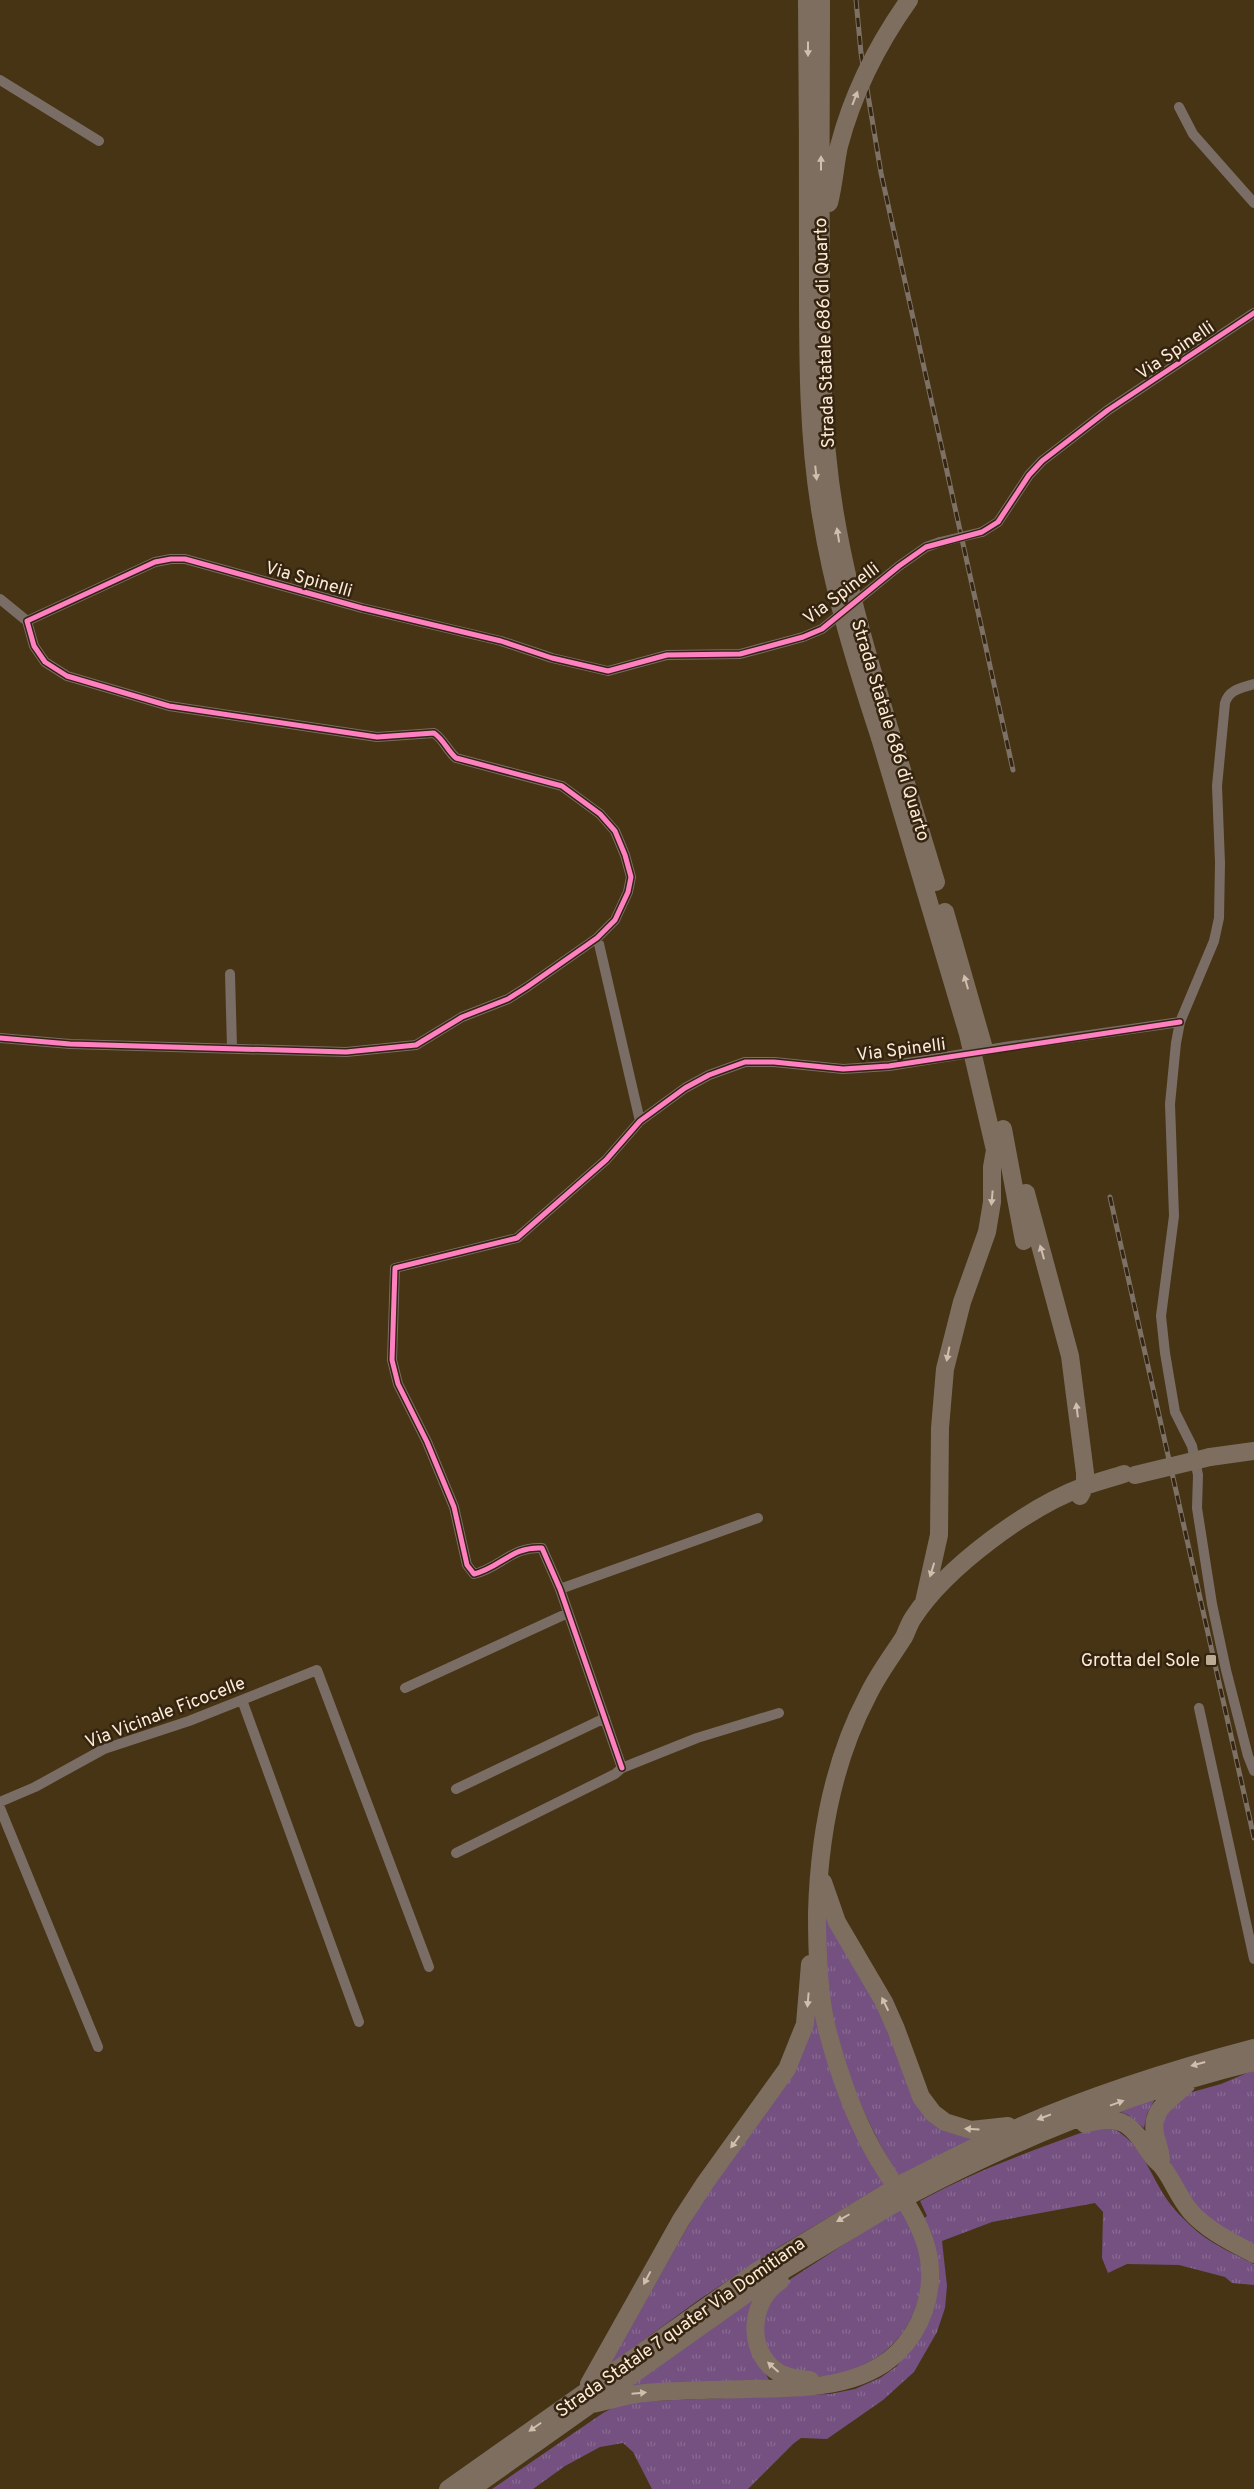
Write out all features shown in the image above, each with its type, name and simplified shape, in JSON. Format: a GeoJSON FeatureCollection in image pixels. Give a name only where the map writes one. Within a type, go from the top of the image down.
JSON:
{"type":"FeatureCollection","features":[{"type":"Feature","properties":{"kind":"highway","name":"Strada Statale 686 di Quarto"},"geometry":{"type":"LineString","coordinates":[[808,0],[808,342],[813,445],[821,514],[828,553],[852,647],[885,736],[977,1021],[1001,1149],[1024,1242]]}},
{"type":"Feature","properties":{"kind":"highway","name":"Strada Statale 686 di Quarto"},"geometry":{"type":"LineString","coordinates":[[821,0],[822,392],[827,455],[843,561],[885,736]]}},
{"type":"Feature","properties":{"kind":"highway"},"geometry":{"type":"LineString","coordinates":[[821,230],[830,200],[840,146],[856,95],[879,46],[909,0]]}},
{"type":"Feature","properties":{"kind":"highway"},"geometry":{"type":"LineString","coordinates":[[924,1605],[939,1535],[940,1428],[944,1379],[957,1318],[987,1232],[992,1202],[992,1168],[1001,1149],[1018,1165],[1066,1340],[1083,1459],[1085,1486],[1075,1502]]}},
{"type":"Feature","properties":{"kind":"highway"},"geometry":{"type":"LineString","coordinates":[[906,1634],[918,1626],[955,1586],[1008,1535],[1050,1503],[1085,1486],[1130,1474],[1210,1457],[1254,1451]]}},
{"type":"Feature","properties":{"kind":"highway"},"geometry":{"type":"LineString","coordinates":[[1083,1459],[1099,1472],[1130,1474]]}},
{"type":"Feature","properties":{"kind":"highway"},"geometry":{"type":"LineString","coordinates":[[817,1935],[810,1965],[805,2024],[787,2069],[705,2183],[681,2220],[655,2264],[600,2368],[587,2398],[643,2393],[817,2387],[862,2375],[874,2369],[902,2347],[914,2331],[923,2312],[930,2275],[926,2245],[918,2226],[872,2148],[846,2093],[826,2024],[817,1935],[818,1870],[832,1788],[853,1727],[880,1672],[906,1634],[912,1620],[924,1605],[966,1561],[1008,1535],[1075,1502],[1126,1482],[1130,1474]]}},
{"type":"Feature","properties":{"kind":"highway"},"geometry":{"type":"LineString","coordinates":[[939,1535],[944,1549],[952,1557],[966,1561],[985,1559]]}},
{"type":"Feature","properties":{"kind":"highway"},"geometry":{"type":"LineString","coordinates":[[818,1870],[837,1922],[884,2002],[922,2097],[933,2112],[944,2122],[971,2130],[1001,2125],[1020,2126]]}},
{"type":"Feature","properties":{"kind":"highway","name":"Strada Statale 7 quater Via Domitiana"},"geometry":{"type":"LineString","coordinates":[[471,2489],[587,2398],[757,2270],[1020,2126],[1164,2073],[1250,2056]]}},
{"type":"Feature","properties":{"kind":"highway","name":"Strada Statale 7 quater Via Domitiana"},"geometry":{"type":"LineString","coordinates":[[909,2188],[1064,2123],[1145,2093],[1191,2080],[1250,2056]]}},
{"type":"Feature","properties":{"kind":"highway"},"geometry":{"type":"LineString","coordinates":[[1161,2164],[1161,2154],[1154,2131],[1157,2114],[1163,2104],[1191,2080]]}},
{"type":"Feature","properties":{"kind":"highway"},"geometry":{"type":"LineString","coordinates":[[1064,2123],[1085,2124],[1102,2119],[1124,2123],[1139,2135],[1153,2158],[1161,2164],[1183,2203],[1202,2223],[1222,2237],[1254,2254]]}},
{"type":"Feature","properties":{"kind":"highway","name":"Strada Statale 7 quater Via Domitiana"},"geometry":{"type":"LineString","coordinates":[[448,2489],[692,2331],[889,2199]]}},
{"type":"Feature","properties":{"kind":"highway"},"geometry":{"type":"LineString","coordinates":[[795,2262],[785,2277],[773,2285],[760,2303],[755,2324],[758,2345],[770,2366],[781,2374],[794,2379],[835,2382]]}},
{"type":"Feature","properties":{"kind":"street"},"geometry":{"type":"LineString","coordinates":[[0,80],[99,141]]}},
{"type":"Feature","properties":{"kind":"street"},"geometry":{"type":"LineString","coordinates":[[1179,107],[1193,134],[1254,202]]}},
{"type":"Feature","properties":{"kind":"street","name":"Via Spinelli"},"geometry":{"type":"LineString","coordinates":[[27,621],[156,562],[184,559],[362,608],[501,641],[552,658],[608,671],[667,655],[740,654],[803,638],[822,629],[899,566],[926,547],[982,532],[998,522],[1029,475],[1042,461],[1108,410],[1254,313]]}},
{"type":"Feature","properties":{"kind":"street"},"geometry":{"type":"LineString","coordinates":[[0,599],[27,621],[34,646],[45,662],[67,676],[174,707],[377,737],[434,733],[442,738],[448,750],[456,758],[562,786],[600,814],[615,831],[630,871],[628,892],[620,913],[598,941],[508,998],[462,1017],[416,1045],[346,1052],[70,1044],[0,1038]]}},
{"type":"Feature","properties":{"kind":"street"},"geometry":{"type":"LineString","coordinates":[[1254,684],[1233,691],[1225,703],[1217,786],[1220,871],[1219,918],[1214,941],[1180,1022],[1172,1067],[1170,1104],[1174,1216],[1161,1316],[1175,1412],[1192,1446],[1198,1475],[1197,1508],[1212,1604],[1226,1670],[1248,1756],[1254,1771]]}},
{"type":"Feature","properties":{"kind":"street"},"geometry":{"type":"LineString","coordinates":[[598,941],[640,1121]]}},
{"type":"Feature","properties":{"kind":"street"},"geometry":{"type":"LineString","coordinates":[[230,974],[232,1048]]}},
{"type":"Feature","properties":{"kind":"street","name":"Via Spinelli"},"geometry":{"type":"LineString","coordinates":[[560,1589],[542,1548],[530,1547],[508,1555],[484,1572],[474,1574],[467,1565],[454,1507],[427,1442],[398,1384],[392,1360],[395,1268],[517,1238],[606,1160],[640,1121],[685,1088],[709,1075],[745,1062],[774,1062],[843,1069],[889,1066],[1004,1047],[1180,1022]]}},
{"type":"Feature","properties":{"kind":"street"},"geometry":{"type":"LineString","coordinates":[[622,1768],[560,1589],[758,1518]]}},
{"type":"Feature","properties":{"kind":"street"},"geometry":{"type":"LineString","coordinates":[[405,1688],[568,1613]]}},
{"type":"Feature","properties":{"kind":"street","name":"Via Vicinale Ficocelle"},"geometry":{"type":"LineString","coordinates":[[0,1802],[35,1787],[104,1749],[189,1721],[317,1670],[429,1967]]}},
{"type":"Feature","properties":{"kind":"street"},"geometry":{"type":"LineString","coordinates":[[242,1700],[359,2022]]}},
{"type":"Feature","properties":{"kind":"street"},"geometry":{"type":"LineString","coordinates":[[1198,1708],[1254,1959]]}},
{"type":"Feature","properties":{"kind":"street"},"geometry":{"type":"LineString","coordinates":[[456,1853],[614,1774],[622,1768],[697,1738],[779,1713]]}},
{"type":"Feature","properties":{"kind":"street"},"geometry":{"type":"LineString","coordinates":[[456,1789],[606,1718]]}},
{"type":"Feature","properties":{"kind":"street"},"geometry":{"type":"LineString","coordinates":[[0,1808],[98,2046]]}},
{"type":"Feature","properties":{"kind":"green space"},"geometry":{"type":"Polygon","coordinates":[[[825,1914],[870,1986],[913,2088],[977,2137],[898,2177],[860,2101],[839,2042],[831,2008],[828,1981],[825,1914]]]}},
{"type":"Feature","properties":{"kind":"green space"},"geometry":{"type":"Polygon","coordinates":[[[814,2006],[885,2184],[777,2248],[700,2299],[608,2366],[814,2006]]]}},
{"type":"Feature","properties":{"kind":"green space"},"geometry":{"type":"Polygon","coordinates":[[[1254,2070],[1254,2246],[1204,2215],[1187,2196],[1169,2160],[1160,2122],[1185,2094],[1221,2084],[1254,2070]]]}},
{"type":"Feature","properties":{"kind":"green space"},"geometry":{"type":"Polygon","coordinates":[[[1155,2099],[1147,2114],[1144,2128],[1128,2115],[1118,2111],[1155,2099]]]}},
{"type":"Feature","properties":{"kind":"green space"},"geometry":{"type":"Polygon","coordinates":[[[1106,2126],[1118,2131],[1136,2147],[1168,2201],[1191,2226],[1213,2243],[1254,2264],[1254,2285],[1232,2283],[1225,2277],[1179,2265],[1127,2264],[1108,2273],[1102,2258],[1103,2212],[1095,2203],[992,2222],[942,2241],[947,2286],[945,2308],[937,2332],[914,2372],[883,2400],[827,2439],[801,2438],[748,2489],[652,2489],[633,2452],[623,2443],[600,2447],[565,2466],[533,2489],[492,2489],[603,2413],[624,2402],[830,2394],[855,2389],[880,2378],[897,2366],[926,2327],[923,2219],[927,2216],[920,2201],[1004,2162],[1092,2129],[1106,2126]]]}},
{"type":"Feature","properties":{"kind":"green space"},"geometry":{"type":"Polygon","coordinates":[[[900,2208],[914,2235],[920,2253],[922,2272],[920,2291],[915,2309],[907,2326],[895,2341],[881,2354],[865,2364],[832,2376],[817,2377],[805,2375],[772,2361],[759,2328],[775,2289],[900,2208]]]}},
{"type":"Feature","properties":{"kind":"green space"},"geometry":{"type":"Polygon","coordinates":[[[754,2296],[762,2366],[770,2382],[625,2388],[754,2296]]]}},
{"type":"Feature","properties":{"kind":"railway"},"geometry":{"type":"LineString","coordinates":[[856,0],[861,53],[881,173],[1013,770]]}},
{"type":"Feature","properties":{"kind":"railway"},"geometry":{"type":"LineString","coordinates":[[1110,1197],[1254,1838]]}},
{"type":"Feature","properties":{"kind":"cycle path"},"geometry":{"type":"LineString","coordinates":[[0,1038],[70,1044],[346,1052],[416,1045],[462,1017],[508,999],[597,938],[615,920],[628,892],[631,877],[625,855],[615,831],[600,814],[562,786],[456,758],[434,733],[377,737],[169,706],[67,676],[45,662],[34,646],[27,621],[155,562],[185,559],[362,608],[501,641],[552,658],[608,671],[667,655],[740,654],[803,637],[822,629],[899,566],[926,547],[982,532],[998,522],[1029,475],[1042,461],[1108,410],[1254,313]]}},
{"type":"Feature","properties":{"kind":"cycle path"},"geometry":{"type":"LineString","coordinates":[[622,1768],[560,1589],[542,1548],[522,1550],[474,1574],[467,1565],[454,1507],[427,1442],[398,1384],[392,1360],[395,1268],[517,1238],[606,1160],[640,1121],[685,1088],[709,1075],[745,1062],[774,1062],[843,1069],[889,1066],[1180,1022]]}},
{"type":"Feature","properties":{"kind":"place","name":"Grotta del Sole"},"geometry":{"type":"Point","coordinates":[1211,1660]}}]}
